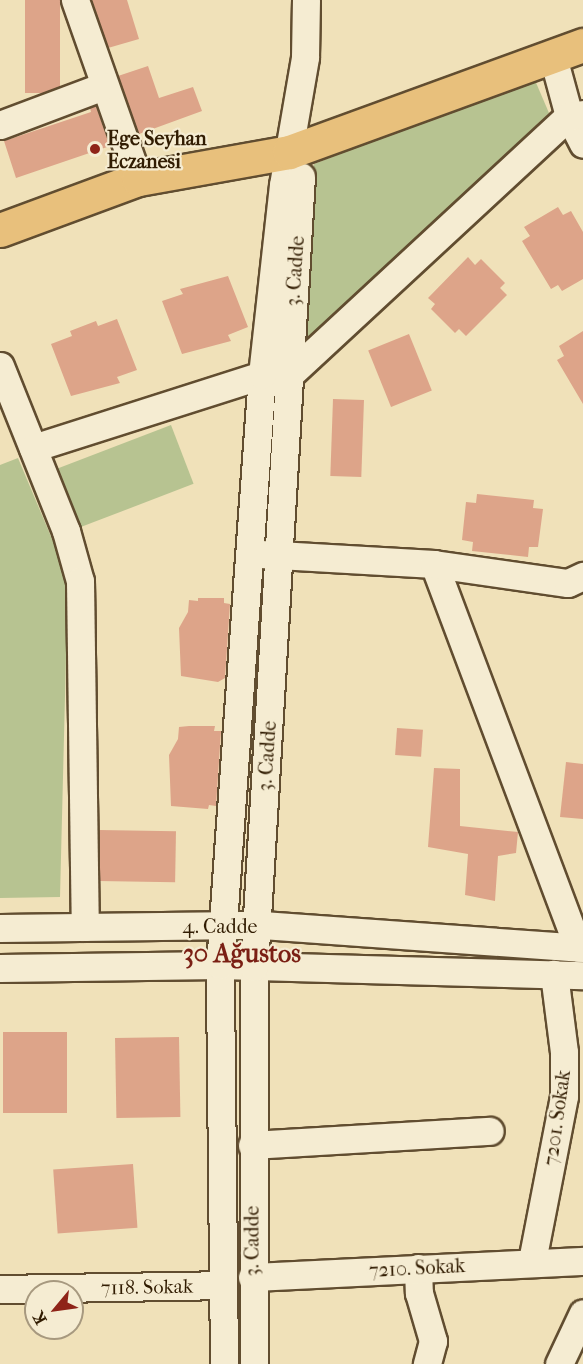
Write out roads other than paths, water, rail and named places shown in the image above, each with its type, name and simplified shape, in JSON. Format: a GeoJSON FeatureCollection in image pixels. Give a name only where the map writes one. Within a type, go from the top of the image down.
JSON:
{"type":"FeatureCollection","features":[{"type":"Feature","properties":{"kind":"main road"},"geometry":{"type":"LineString","coordinates":[[0,230],[138,179],[289,152],[583,45]]}},
{"type":"Feature","properties":{"kind":"street"},"geometry":{"type":"LineString","coordinates":[[75,0],[138,179]]}},
{"type":"Feature","properties":{"kind":"street","name":"3. Cadde"},"geometry":{"type":"LineString","coordinates":[[224,1364],[221,1285],[220,964],[225,924],[250,554],[275,376],[289,152],[305,57],[306,0]]}},
{"type":"Feature","properties":{"kind":"street"},"geometry":{"type":"LineString","coordinates":[[553,57],[576,115],[583,144]]}},
{"type":"Feature","properties":{"kind":"street"},"geometry":{"type":"LineString","coordinates":[[0,125],[104,86]]}},
{"type":"Feature","properties":{"kind":"street"},"geometry":{"type":"LineString","coordinates":[[33,448],[275,376],[576,115]]}},
{"type":"Feature","properties":{"kind":"street"},"geometry":{"type":"LineString","coordinates":[[0,366],[33,448],[80,581],[85,927]]}},
{"type":"Feature","properties":{"kind":"street","name":"3. Cadde"},"geometry":{"type":"LineString","coordinates":[[254,1364],[252,1145],[254,967],[279,555],[275,376]]}},
{"type":"Feature","properties":{"kind":"street"},"geometry":{"type":"LineString","coordinates":[[250,554],[434,564],[568,583],[583,576]]}},
{"type":"Feature","properties":{"kind":"street"},"geometry":{"type":"LineString","coordinates":[[434,564],[581,948]]}},
{"type":"Feature","properties":{"kind":"street","name":"4. Cadde"},"geometry":{"type":"LineString","coordinates":[[0,928],[256,925],[581,948]]}},
{"type":"Feature","properties":{"kind":"street","name":"4. Cadde"},"geometry":{"type":"LineString","coordinates":[[0,968],[220,964],[254,967],[583,975]]}},
{"type":"Feature","properties":{"kind":"street","name":"7201. Sokak"},"geometry":{"type":"LineString","coordinates":[[532,1261],[564,1096],[564,1052],[554,974]]}},
{"type":"Feature","properties":{"kind":"street"},"geometry":{"type":"LineString","coordinates":[[252,1145],[490,1131]]}},
{"type":"Feature","properties":{"kind":"street","name":"7210. Sokak"},"geometry":{"type":"LineString","coordinates":[[252,1277],[532,1261],[583,1261]]}},
{"type":"Feature","properties":{"kind":"street"},"geometry":{"type":"LineString","coordinates":[[418,1268],[419,1293],[433,1341],[427,1364]]}},
{"type":"Feature","properties":{"kind":"street","name":"7118. Sokak"},"geometry":{"type":"LineString","coordinates":[[0,1289],[221,1285]]}},
{"type":"Feature","properties":{"kind":"street"},"geometry":{"type":"LineString","coordinates":[[559,1364],[583,1313]]}},
{"type":"Feature","properties":{"kind":"place","name":"Ege Seyhan Eczanesi"},"geometry":{"type":"Point","coordinates":[95,149]}},
{"type":"Feature","properties":{"kind":"district","name":"30 Ağustos"},"geometry":{"type":"Point","coordinates":[242,954]}}]}
